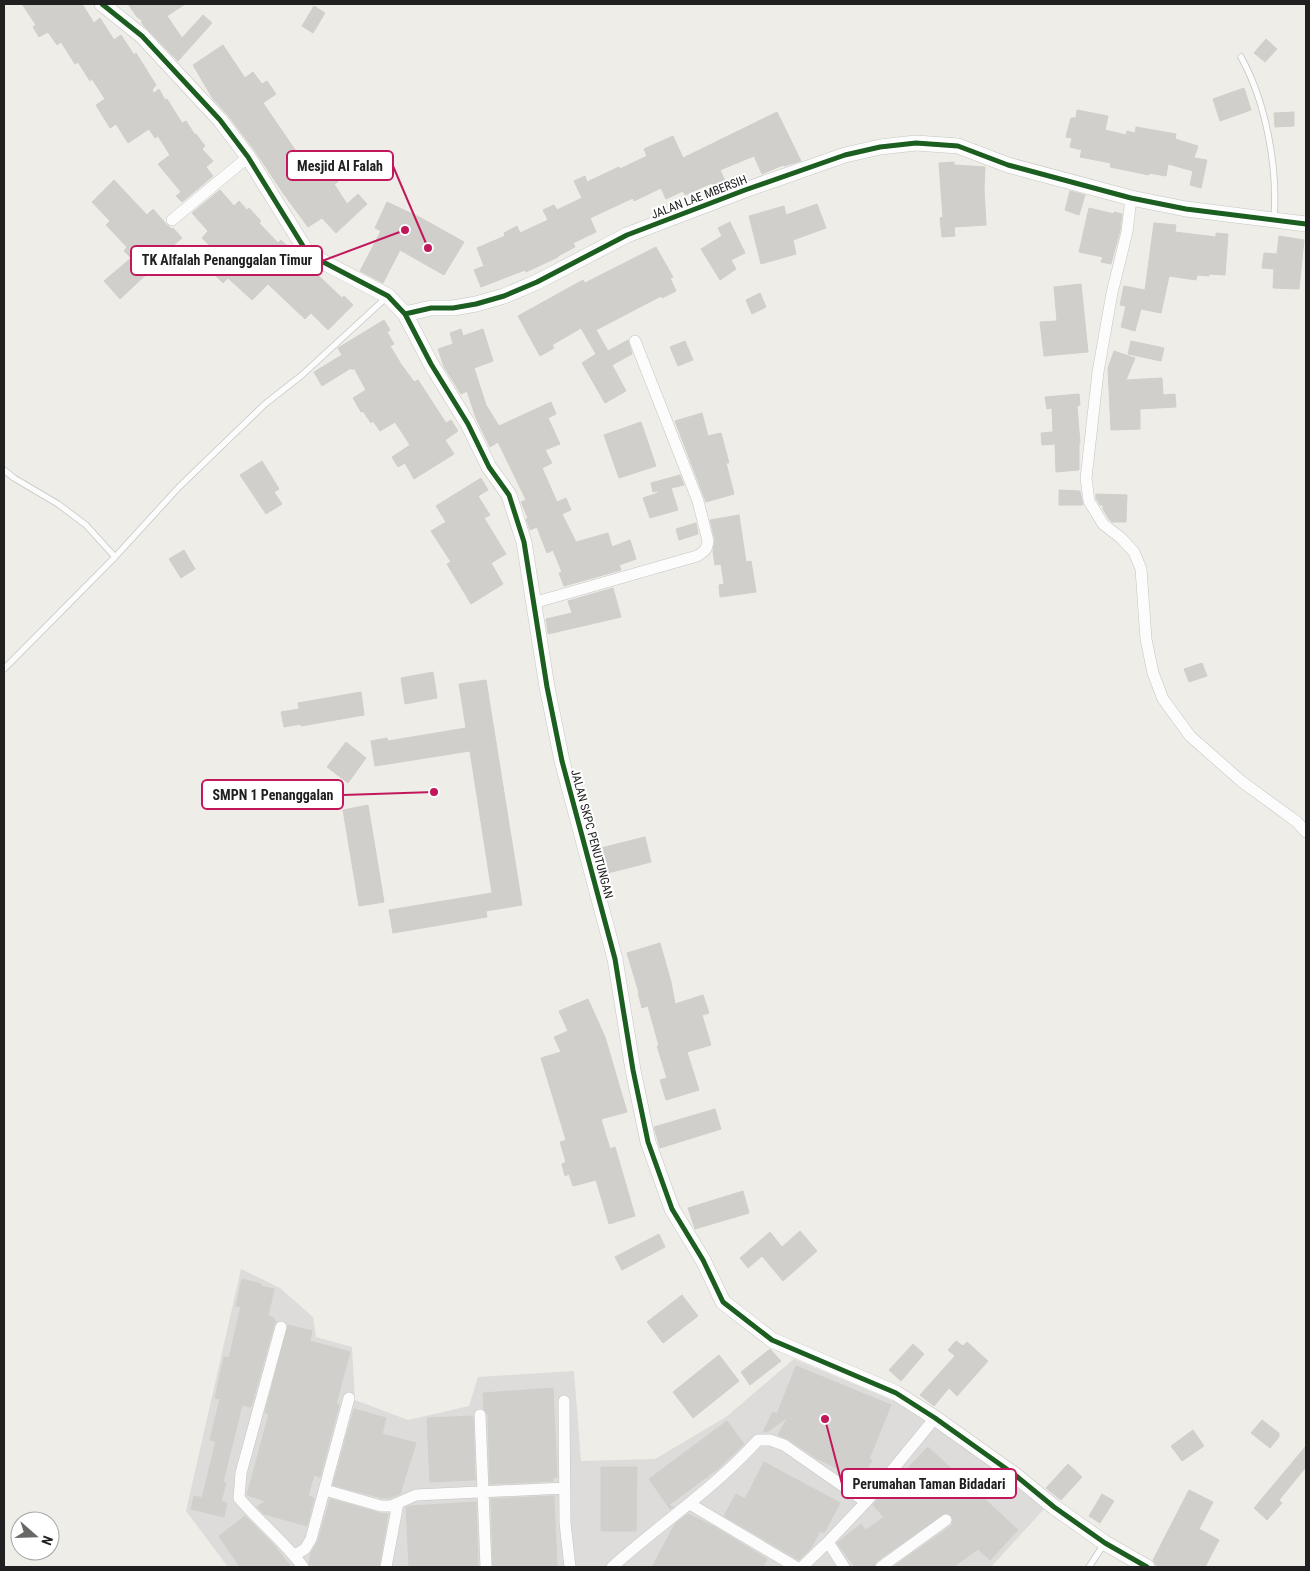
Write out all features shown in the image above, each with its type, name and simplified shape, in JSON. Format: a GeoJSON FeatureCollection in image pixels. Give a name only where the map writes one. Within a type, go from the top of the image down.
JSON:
{"type":"FeatureCollection","features":[{"type":"Feature","properties":{"kind":"street","name":"JALAN SKPC PENUTUNGAN"},"geometry":{"type":"LineString","coordinates":[[102,4],[142,36],[220,120],[248,157],[308,254],[388,296],[405,314],[431,364],[468,424],[489,468],[508,495],[524,542],[547,686],[562,761],[615,959],[633,1070],[648,1142],[672,1209],[703,1260],[723,1302],[772,1340],[896,1393],[1015,1476],[1054,1508],[1105,1543],[1147,1567]]}},
{"type":"Feature","properties":{"kind":"street","name":"JALAN LAE MBERSIH"},"geometry":{"type":"LineString","coordinates":[[405,314],[431,308],[453,308],[476,304],[504,296],[537,282],[626,235],[745,190],[844,155],[880,147],[916,143],[958,146],[1008,165],[1131,198],[1186,209],[1306,224]]}},
{"type":"Feature","properties":{"kind":"street"},"geometry":{"type":"LineString","coordinates":[[172,220],[248,157]]}},
{"type":"Feature","properties":{"kind":"street"},"geometry":{"type":"LineString","coordinates":[[1131,198],[1127,232],[1112,293],[1098,372],[1086,478],[1089,501],[1103,524],[1121,538],[1134,552],[1141,569],[1146,639],[1153,673],[1163,699],[1190,736],[1241,781],[1297,822],[1306,832]]}},
{"type":"Feature","properties":{"kind":"street"},"geometry":{"type":"LineString","coordinates":[[533,603],[697,556],[704,552],[708,546],[698,501],[634,341]]}},
{"type":"Feature","properties":{"kind":"street"},"geometry":{"type":"LineString","coordinates":[[281,1326],[240,1472],[239,1498],[304,1567]]}},
{"type":"Feature","properties":{"kind":"street"},"geometry":{"type":"LineString","coordinates":[[295,1556],[305,1550],[311,1539],[349,1398]]}},
{"type":"Feature","properties":{"kind":"street"},"geometry":{"type":"LineString","coordinates":[[564,1401],[565,1523],[570,1567]]}},
{"type":"Feature","properties":{"kind":"street"},"geometry":{"type":"LineString","coordinates":[[480,1415],[486,1567]]}},
{"type":"Feature","properties":{"kind":"street"},"geometry":{"type":"LineString","coordinates":[[802,1567],[866,1502],[934,1418]]}},
{"type":"Feature","properties":{"kind":"street"},"geometry":{"type":"LineString","coordinates":[[612,1567],[634,1547],[690,1504],[758,1440],[770,1440],[784,1445],[866,1502]]}},
{"type":"Feature","properties":{"kind":"street"},"geometry":{"type":"LineString","coordinates":[[325,1490],[381,1506],[392,1506],[416,1495],[565,1488]]}},
{"type":"Feature","properties":{"kind":"street"},"geometry":{"type":"LineString","coordinates":[[386,1567],[398,1502]]}},
{"type":"Feature","properties":{"kind":"street"},"geometry":{"type":"LineString","coordinates":[[690,1504],[796,1567]]}},
{"type":"Feature","properties":{"kind":"street"},"geometry":{"type":"LineString","coordinates":[[881,1567],[946,1520]]}},
{"type":"Feature","properties":{"kind":"street"},"geometry":{"type":"LineString","coordinates":[[828,1542],[844,1567]]}},
{"type":"Feature","properties":{"kind":"lane"},"geometry":{"type":"LineString","coordinates":[[1241,57],[1257,90],[1271,154],[1276,195],[1274,221]]}},
{"type":"Feature","properties":{"kind":"lane"},"geometry":{"type":"LineString","coordinates":[[4,669],[115,556],[179,487],[265,404],[302,375],[388,296]]}},
{"type":"Feature","properties":{"kind":"lane"},"geometry":{"type":"LineString","coordinates":[[4,470],[58,504],[86,525],[115,556]]}},
{"type":"Feature","properties":{"kind":"lane"},"geometry":{"type":"LineString","coordinates":[[1091,1565],[1105,1543]]}},
{"type":"Feature","properties":{"kind":"shaded area"},"geometry":{"type":"Polygon","coordinates":[[[241,1269],[280,1288],[313,1317],[316,1337],[352,1347],[355,1400],[408,1420],[469,1406],[478,1377],[574,1371],[581,1461],[655,1459],[726,1417],[794,1359],[914,1410],[983,1459],[1045,1508],[991,1567],[228,1567],[186,1511],[241,1269]]]}},
{"type":"Feature","properties":{"kind":"building"},"geometry":{"type":"Polygon","coordinates":[[[22,4],[82,4],[94,23],[100,18],[114,40],[121,35],[134,55],[136,53],[156,85],[152,90],[154,93],[159,89],[182,123],[186,121],[205,146],[202,149],[213,161],[206,167],[213,176],[182,202],[176,196],[181,192],[158,164],[170,155],[158,136],[155,138],[149,129],[128,143],[116,124],[110,128],[96,105],[105,99],[92,79],[90,81],[78,62],[75,64],[61,42],[57,45],[48,32],[39,37],[33,27],[36,25],[22,4]]]}},
{"type":"Feature","properties":{"kind":"building"},"geometry":{"type":"Polygon","coordinates":[[[128,4],[185,4],[167,16],[182,38],[203,15],[212,23],[178,61],[144,26],[141,22],[143,21],[137,17],[128,4]]]}},
{"type":"Feature","properties":{"kind":"building"},"geometry":{"type":"Polygon","coordinates":[[[314,6],[325,13],[313,33],[302,26],[314,6]]]}},
{"type":"Feature","properties":{"kind":"building"},"geometry":{"type":"Polygon","coordinates":[[[1266,39],[1277,49],[1265,62],[1254,53],[1266,39]]]}},
{"type":"Feature","properties":{"kind":"building"},"geometry":{"type":"Polygon","coordinates":[[[223,45],[245,78],[253,72],[262,84],[267,81],[276,94],[263,103],[300,157],[307,152],[319,170],[327,165],[338,182],[334,184],[347,204],[358,194],[367,204],[336,233],[322,218],[308,227],[255,151],[213,99],[193,65],[223,45]]]}},
{"type":"Feature","properties":{"kind":"building"},"geometry":{"type":"Polygon","coordinates":[[[1244,88],[1251,110],[1220,121],[1213,99],[1244,88]]]}},
{"type":"Feature","properties":{"kind":"building"},"geometry":{"type":"Polygon","coordinates":[[[1077,110],[1108,116],[1105,130],[1126,135],[1127,131],[1135,133],[1136,127],[1176,134],[1175,139],[1198,146],[1194,158],[1207,160],[1201,188],[1190,185],[1193,171],[1168,164],[1166,176],[1149,173],[1149,175],[1110,167],[1111,163],[1080,157],[1082,150],[1070,147],[1072,138],[1066,137],[1071,118],[1076,118],[1077,110]]]}},
{"type":"Feature","properties":{"kind":"building"},"geometry":{"type":"Polygon","coordinates":[[[777,112],[801,161],[783,165],[762,174],[754,156],[720,170],[726,183],[715,188],[712,183],[685,195],[683,191],[666,199],[661,188],[634,201],[633,198],[590,218],[596,232],[573,243],[575,247],[558,257],[526,272],[525,270],[481,287],[474,270],[484,266],[477,248],[505,236],[504,233],[517,226],[520,233],[548,220],[543,210],[554,205],[557,210],[582,198],[574,181],[585,176],[587,182],[619,167],[620,169],[647,156],[644,149],[673,136],[683,158],[777,112]]]}},
{"type":"Feature","properties":{"kind":"building"},"geometry":{"type":"Polygon","coordinates":[[[1294,112],[1294,126],[1275,127],[1274,113],[1294,112]]]}},
{"type":"Feature","properties":{"kind":"building"},"geometry":{"type":"Polygon","coordinates":[[[954,162],[954,165],[985,167],[986,225],[954,227],[955,236],[942,237],[940,218],[943,217],[939,163],[954,162]]]}},
{"type":"Feature","properties":{"kind":"building"},"geometry":{"type":"Polygon","coordinates":[[[114,180],[147,215],[153,209],[182,238],[148,267],[151,270],[120,299],[104,281],[131,258],[124,251],[127,247],[106,225],[110,221],[92,202],[114,180]]]}},
{"type":"Feature","properties":{"kind":"building"},"geometry":{"type":"Polygon","coordinates":[[[220,190],[234,206],[239,201],[247,210],[249,208],[261,221],[259,223],[278,243],[281,240],[342,298],[344,296],[353,305],[328,330],[311,313],[305,319],[268,284],[252,300],[228,278],[223,283],[212,272],[224,260],[202,238],[208,231],[192,213],[220,190]]]}},
{"type":"Feature","properties":{"kind":"building"},"geometry":{"type":"Polygon","coordinates":[[[1070,191],[1085,195],[1079,215],[1065,210],[1070,191]]]}},
{"type":"Feature","properties":{"kind":"building"},"geometry":{"type":"Polygon","coordinates":[[[387,202],[464,242],[444,275],[400,250],[383,283],[360,271],[381,231],[375,228],[387,202]]]}},
{"type":"Feature","properties":{"kind":"building"},"geometry":{"type":"Polygon","coordinates":[[[817,204],[826,228],[793,240],[796,254],[761,264],[749,216],[784,206],[786,215],[817,204]]]}},
{"type":"Feature","properties":{"kind":"building"},"geometry":{"type":"Polygon","coordinates":[[[1089,208],[1122,214],[1120,231],[1111,264],[1101,262],[1103,257],[1079,252],[1089,208]]]}},
{"type":"Feature","properties":{"kind":"building"},"geometry":{"type":"Polygon","coordinates":[[[730,222],[745,253],[731,260],[736,269],[720,280],[701,249],[722,236],[718,228],[730,222]]]}},
{"type":"Feature","properties":{"kind":"building"},"geometry":{"type":"Polygon","coordinates":[[[1154,223],[1176,225],[1175,232],[1216,237],[1216,233],[1228,234],[1225,275],[1197,275],[1196,280],[1169,276],[1161,313],[1141,309],[1135,331],[1121,327],[1126,306],[1120,305],[1124,286],[1145,290],[1154,223]]]}},
{"type":"Feature","properties":{"kind":"building"},"geometry":{"type":"Polygon","coordinates":[[[1279,236],[1304,240],[1299,289],[1273,288],[1274,269],[1262,268],[1264,253],[1277,254],[1279,236]]]}},
{"type":"Feature","properties":{"kind":"building"},"geometry":{"type":"Polygon","coordinates":[[[656,247],[673,277],[670,278],[676,291],[662,298],[661,296],[596,330],[608,351],[628,340],[632,354],[612,365],[626,391],[605,403],[582,363],[596,354],[581,328],[552,345],[554,348],[540,356],[518,316],[583,280],[585,283],[656,247]]]}},
{"type":"Feature","properties":{"kind":"building"},"geometry":{"type":"Polygon","coordinates":[[[1081,284],[1088,352],[1044,356],[1040,322],[1057,321],[1054,287],[1081,284]]]}},
{"type":"Feature","properties":{"kind":"building"},"geometry":{"type":"Polygon","coordinates":[[[760,293],[766,307],[752,314],[746,300],[760,293]]]}},
{"type":"Feature","properties":{"kind":"building"},"geometry":{"type":"Polygon","coordinates":[[[384,320],[390,330],[387,332],[394,344],[390,346],[401,364],[414,382],[418,380],[446,423],[451,420],[458,431],[445,440],[454,454],[414,479],[405,463],[398,467],[392,457],[410,445],[395,422],[380,431],[373,421],[371,423],[363,411],[361,412],[353,398],[366,390],[354,368],[322,386],[314,372],[342,355],[338,348],[384,320]]]}},
{"type":"Feature","properties":{"kind":"building"},"geometry":{"type":"Polygon","coordinates":[[[461,329],[463,336],[483,329],[493,361],[474,368],[486,405],[499,426],[551,402],[556,414],[548,418],[560,444],[545,450],[552,463],[542,468],[557,502],[566,498],[571,510],[562,514],[576,542],[608,533],[612,547],[630,540],[636,559],[619,565],[621,570],[564,586],[559,573],[562,572],[553,550],[547,553],[537,527],[530,530],[526,519],[528,518],[521,502],[526,500],[498,442],[490,447],[476,418],[467,391],[461,394],[444,367],[438,349],[453,344],[450,333],[461,329]]]}},
{"type":"Feature","properties":{"kind":"building"},"geometry":{"type":"Polygon","coordinates":[[[685,341],[693,360],[678,366],[670,347],[685,341]]]}},
{"type":"Feature","properties":{"kind":"building"},"geometry":{"type":"Polygon","coordinates":[[[1131,341],[1164,348],[1161,361],[1128,354],[1131,341]]]}},
{"type":"Feature","properties":{"kind":"building"},"geometry":{"type":"Polygon","coordinates":[[[1114,351],[1135,358],[1126,380],[1162,378],[1163,395],[1175,394],[1176,407],[1140,409],[1140,429],[1111,430],[1108,368],[1114,351]]]}},
{"type":"Feature","properties":{"kind":"building"},"geometry":{"type":"Polygon","coordinates":[[[1079,394],[1080,405],[1077,406],[1080,443],[1079,470],[1056,472],[1055,444],[1042,445],[1041,433],[1053,432],[1052,408],[1047,409],[1045,397],[1079,394]]]}},
{"type":"Feature","properties":{"kind":"building"},"geometry":{"type":"Polygon","coordinates":[[[702,413],[708,436],[721,433],[729,463],[726,463],[734,494],[706,502],[675,421],[702,413]]]}},
{"type":"Feature","properties":{"kind":"building"},"geometry":{"type":"Polygon","coordinates":[[[641,422],[656,466],[619,478],[604,435],[641,422]]]}},
{"type":"Feature","properties":{"kind":"building"},"geometry":{"type":"Polygon","coordinates":[[[262,461],[279,489],[274,492],[282,504],[266,514],[240,475],[262,461]]]}},
{"type":"Feature","properties":{"kind":"building"},"geometry":{"type":"Polygon","coordinates":[[[680,475],[684,485],[671,488],[678,510],[650,518],[643,498],[658,493],[658,491],[653,492],[651,483],[680,475]]]}},
{"type":"Feature","properties":{"kind":"building"},"geometry":{"type":"Polygon","coordinates":[[[481,478],[488,490],[478,496],[490,515],[484,518],[506,554],[491,563],[503,584],[471,604],[447,564],[451,562],[431,531],[446,522],[436,506],[481,478]]]}},
{"type":"Feature","properties":{"kind":"building"},"geometry":{"type":"Polygon","coordinates":[[[1059,490],[1080,491],[1083,505],[1059,505],[1059,490]]]}},
{"type":"Feature","properties":{"kind":"building"},"geometry":{"type":"Polygon","coordinates":[[[1096,494],[1127,495],[1126,522],[1112,522],[1103,509],[1103,505],[1100,505],[1096,498],[1096,494]]]}},
{"type":"Feature","properties":{"kind":"building"},"geometry":{"type":"Polygon","coordinates":[[[739,515],[746,562],[751,561],[756,592],[720,597],[719,585],[724,584],[721,564],[715,565],[713,551],[715,540],[710,520],[739,515]]]}},
{"type":"Feature","properties":{"kind":"building"},"geometry":{"type":"Polygon","coordinates":[[[696,523],[698,534],[679,540],[676,529],[696,523]]]}},
{"type":"Feature","properties":{"kind":"building"},"geometry":{"type":"Polygon","coordinates":[[[184,550],[195,569],[181,578],[169,559],[184,550]]]}},
{"type":"Feature","properties":{"kind":"building"},"geometry":{"type":"Polygon","coordinates":[[[613,588],[621,617],[548,634],[546,619],[572,613],[568,601],[613,588]]]}},
{"type":"Feature","properties":{"kind":"building"},"geometry":{"type":"Polygon","coordinates":[[[1202,663],[1207,676],[1189,682],[1184,669],[1202,663]]]}},
{"type":"Feature","properties":{"kind":"building"},"geometry":{"type":"Polygon","coordinates":[[[433,672],[437,698],[405,704],[401,678],[433,672]]]}},
{"type":"Feature","properties":{"kind":"building"},"geometry":{"type":"Polygon","coordinates":[[[486,680],[522,905],[486,911],[487,917],[393,933],[389,910],[492,893],[470,751],[375,766],[371,741],[387,738],[388,741],[466,728],[459,684],[486,680]]]}},
{"type":"Feature","properties":{"kind":"building"},"geometry":{"type":"Polygon","coordinates":[[[361,692],[364,715],[301,726],[301,724],[284,727],[281,712],[299,709],[298,703],[361,692]]]}},
{"type":"Feature","properties":{"kind":"building"},"geometry":{"type":"Polygon","coordinates":[[[346,742],[366,758],[348,783],[327,767],[346,742]]]}},
{"type":"Feature","properties":{"kind":"building"},"geometry":{"type":"Polygon","coordinates":[[[368,805],[384,902],[359,906],[343,810],[368,805]]]}},
{"type":"Feature","properties":{"kind":"building"},"geometry":{"type":"Polygon","coordinates":[[[645,837],[651,862],[608,873],[601,848],[645,837]]]}},
{"type":"Feature","properties":{"kind":"building"},"geometry":{"type":"Polygon","coordinates":[[[660,943],[675,1004],[703,995],[709,1013],[702,1015],[711,1045],[687,1052],[699,1090],[666,1100],[660,1080],[667,1078],[657,1046],[659,1046],[648,1006],[642,1008],[627,953],[660,943]]]}},
{"type":"Feature","properties":{"kind":"building"},"geometry":{"type":"Polygon","coordinates":[[[588,999],[605,1037],[627,1112],[601,1119],[610,1149],[615,1147],[635,1216],[609,1224],[596,1180],[573,1186],[569,1174],[565,1176],[562,1164],[566,1162],[560,1142],[566,1140],[541,1058],[561,1052],[554,1037],[568,1031],[559,1011],[588,999]]]}},
{"type":"Feature","properties":{"kind":"building"},"geometry":{"type":"Polygon","coordinates":[[[715,1109],[721,1129],[660,1148],[654,1127],[715,1109]]]}},
{"type":"Feature","properties":{"kind":"building"},"geometry":{"type":"Polygon","coordinates":[[[743,1191],[749,1213],[695,1229],[688,1208],[743,1191]]]}},
{"type":"Feature","properties":{"kind":"building"},"geometry":{"type":"Polygon","coordinates":[[[800,1231],[817,1251],[783,1281],[762,1256],[748,1268],[740,1258],[770,1232],[782,1247],[800,1231]]]}},
{"type":"Feature","properties":{"kind":"building"},"geometry":{"type":"Polygon","coordinates":[[[659,1234],[665,1247],[622,1270],[615,1257],[659,1234]]]}},
{"type":"Feature","properties":{"kind":"building"},"geometry":{"type":"Polygon","coordinates":[[[242,1279],[274,1289],[268,1316],[276,1321],[251,1407],[242,1405],[223,1482],[226,1483],[221,1501],[227,1503],[224,1517],[191,1509],[194,1496],[202,1498],[216,1441],[210,1440],[220,1399],[215,1398],[224,1357],[229,1358],[241,1307],[236,1306],[242,1279]]]}},
{"type":"Feature","properties":{"kind":"building"},"geometry":{"type":"Polygon","coordinates":[[[682,1295],[698,1316],[663,1343],[647,1322],[682,1295]]]}},
{"type":"Feature","properties":{"kind":"building"},"geometry":{"type":"Polygon","coordinates":[[[288,1325],[312,1331],[310,1341],[350,1352],[336,1404],[339,1405],[320,1477],[314,1475],[308,1496],[314,1498],[307,1526],[264,1514],[257,1507],[265,1501],[247,1495],[269,1414],[265,1413],[288,1325]]]}},
{"type":"Feature","properties":{"kind":"building"},"geometry":{"type":"Polygon","coordinates":[[[956,1341],[963,1346],[967,1342],[988,1361],[957,1396],[949,1388],[934,1406],[920,1395],[955,1356],[948,1350],[956,1341]]]}},
{"type":"Feature","properties":{"kind":"building"},"geometry":{"type":"Polygon","coordinates":[[[913,1344],[924,1354],[901,1381],[889,1370],[913,1344]]]}},
{"type":"Feature","properties":{"kind":"building"},"geometry":{"type":"Polygon","coordinates":[[[770,1349],[781,1361],[750,1385],[741,1372],[770,1349]]]}},
{"type":"Feature","properties":{"kind":"building"},"geometry":{"type":"Polygon","coordinates":[[[719,1355],[739,1381],[693,1418],[673,1392],[719,1355]]]}},
{"type":"Feature","properties":{"kind":"building"},"geometry":{"type":"Polygon","coordinates":[[[796,1366],[891,1405],[869,1459],[872,1460],[862,1481],[816,1458],[788,1439],[778,1435],[788,1417],[767,1432],[763,1432],[773,1412],[777,1414],[796,1366]]]}},
{"type":"Feature","properties":{"kind":"building"},"geometry":{"type":"Polygon","coordinates":[[[553,1388],[557,1477],[553,1478],[553,1481],[490,1484],[488,1415],[484,1409],[483,1393],[553,1388]]]}},
{"type":"Feature","properties":{"kind":"building"},"geometry":{"type":"Polygon","coordinates":[[[354,1409],[386,1418],[382,1434],[416,1443],[400,1494],[389,1498],[382,1498],[333,1485],[354,1409]]]}},
{"type":"Feature","properties":{"kind":"building"},"geometry":{"type":"Polygon","coordinates":[[[473,1416],[475,1480],[430,1482],[427,1418],[473,1416]]]}},
{"type":"Feature","properties":{"kind":"building"},"geometry":{"type":"Polygon","coordinates":[[[1262,1420],[1279,1433],[1279,1437],[1270,1448],[1251,1433],[1262,1420]]]}},
{"type":"Feature","properties":{"kind":"building"},"geometry":{"type":"Polygon","coordinates":[[[727,1421],[744,1444],[720,1467],[669,1505],[673,1507],[670,1509],[649,1479],[727,1421]]]}},
{"type":"Feature","properties":{"kind":"building"},"geometry":{"type":"Polygon","coordinates":[[[1193,1430],[1204,1446],[1182,1461],[1171,1446],[1193,1430]]]}},
{"type":"Feature","properties":{"kind":"building"},"geometry":{"type":"Polygon","coordinates":[[[1306,1446],[1306,1467],[1279,1500],[1282,1503],[1267,1520],[1254,1508],[1306,1446]]]}},
{"type":"Feature","properties":{"kind":"building"},"geometry":{"type":"Polygon","coordinates":[[[928,1447],[1018,1530],[990,1560],[978,1549],[953,1567],[893,1567],[951,1526],[953,1523],[952,1516],[945,1513],[877,1561],[874,1567],[855,1567],[837,1543],[861,1524],[866,1530],[884,1517],[873,1505],[928,1447]]]}},
{"type":"Feature","properties":{"kind":"building"},"geometry":{"type":"Polygon","coordinates":[[[764,1462],[840,1503],[824,1533],[820,1531],[811,1548],[799,1560],[724,1516],[736,1494],[745,1499],[764,1462]]]}},
{"type":"Feature","properties":{"kind":"building"},"geometry":{"type":"Polygon","coordinates":[[[1068,1464],[1082,1477],[1061,1500],[1046,1488],[1068,1464]]]}},
{"type":"Feature","properties":{"kind":"building"},"geometry":{"type":"Polygon","coordinates":[[[601,1467],[637,1467],[636,1531],[601,1531],[601,1467]]]}},
{"type":"Feature","properties":{"kind":"building"},"geometry":{"type":"Polygon","coordinates":[[[1189,1490],[1213,1502],[1199,1529],[1219,1540],[1205,1567],[1160,1567],[1153,1560],[1189,1490]]]}},
{"type":"Feature","properties":{"kind":"building"},"geometry":{"type":"Polygon","coordinates":[[[1102,1494],[1114,1501],[1100,1523],[1089,1516],[1102,1494]]]}},
{"type":"Feature","properties":{"kind":"building"},"geometry":{"type":"Polygon","coordinates":[[[554,1496],[557,1567],[493,1567],[491,1499],[554,1496]]]}},
{"type":"Feature","properties":{"kind":"building"},"geometry":{"type":"Polygon","coordinates":[[[330,1499],[388,1514],[379,1567],[310,1567],[311,1553],[318,1541],[330,1499]]]}},
{"type":"Feature","properties":{"kind":"building"},"geometry":{"type":"Polygon","coordinates":[[[476,1502],[478,1567],[409,1567],[406,1508],[410,1506],[476,1502]]]}},
{"type":"Feature","properties":{"kind":"building"},"geometry":{"type":"Polygon","coordinates":[[[688,1514],[713,1526],[767,1559],[763,1567],[652,1567],[675,1524],[688,1514]]]}},
{"type":"Feature","properties":{"kind":"building"},"geometry":{"type":"Polygon","coordinates":[[[245,1516],[273,1544],[291,1567],[240,1567],[219,1536],[245,1516]]]}},
{"type":"Feature","properties":{"kind":"cycle path"},"geometry":{"type":"LineString","coordinates":[[102,4],[142,36],[220,120],[248,157],[308,254],[388,296],[405,314],[431,364],[468,424],[489,467],[509,495],[524,542],[547,687],[562,761],[615,959],[633,1070],[648,1142],[672,1209],[703,1260],[723,1302],[772,1340],[896,1393],[935,1418],[1015,1475],[1054,1507],[1105,1543],[1147,1567]]}},
{"type":"Feature","properties":{"kind":"cycle path"},"geometry":{"type":"LineString","coordinates":[[405,314],[431,308],[453,308],[476,304],[504,296],[537,282],[627,235],[745,190],[845,155],[880,147],[916,143],[958,146],[1008,165],[1131,198],[1186,209],[1306,224]]}},
{"type":"Feature","properties":{"kind":"place","name":"TK Alfalah Penanggalan Timur"},"geometry":{"type":"Point","coordinates":[405,230]}},
{"type":"Feature","properties":{"kind":"place","name":"Mesjid Al Falah"},"geometry":{"type":"Point","coordinates":[428,248]}},
{"type":"Feature","properties":{"kind":"place","name":"SMPN 1 Penanggalan"},"geometry":{"type":"Point","coordinates":[434,792]}},
{"type":"Feature","properties":{"kind":"place","name":"Perumahan Taman Bidadari"},"geometry":{"type":"Point","coordinates":[825,1419]}}]}
